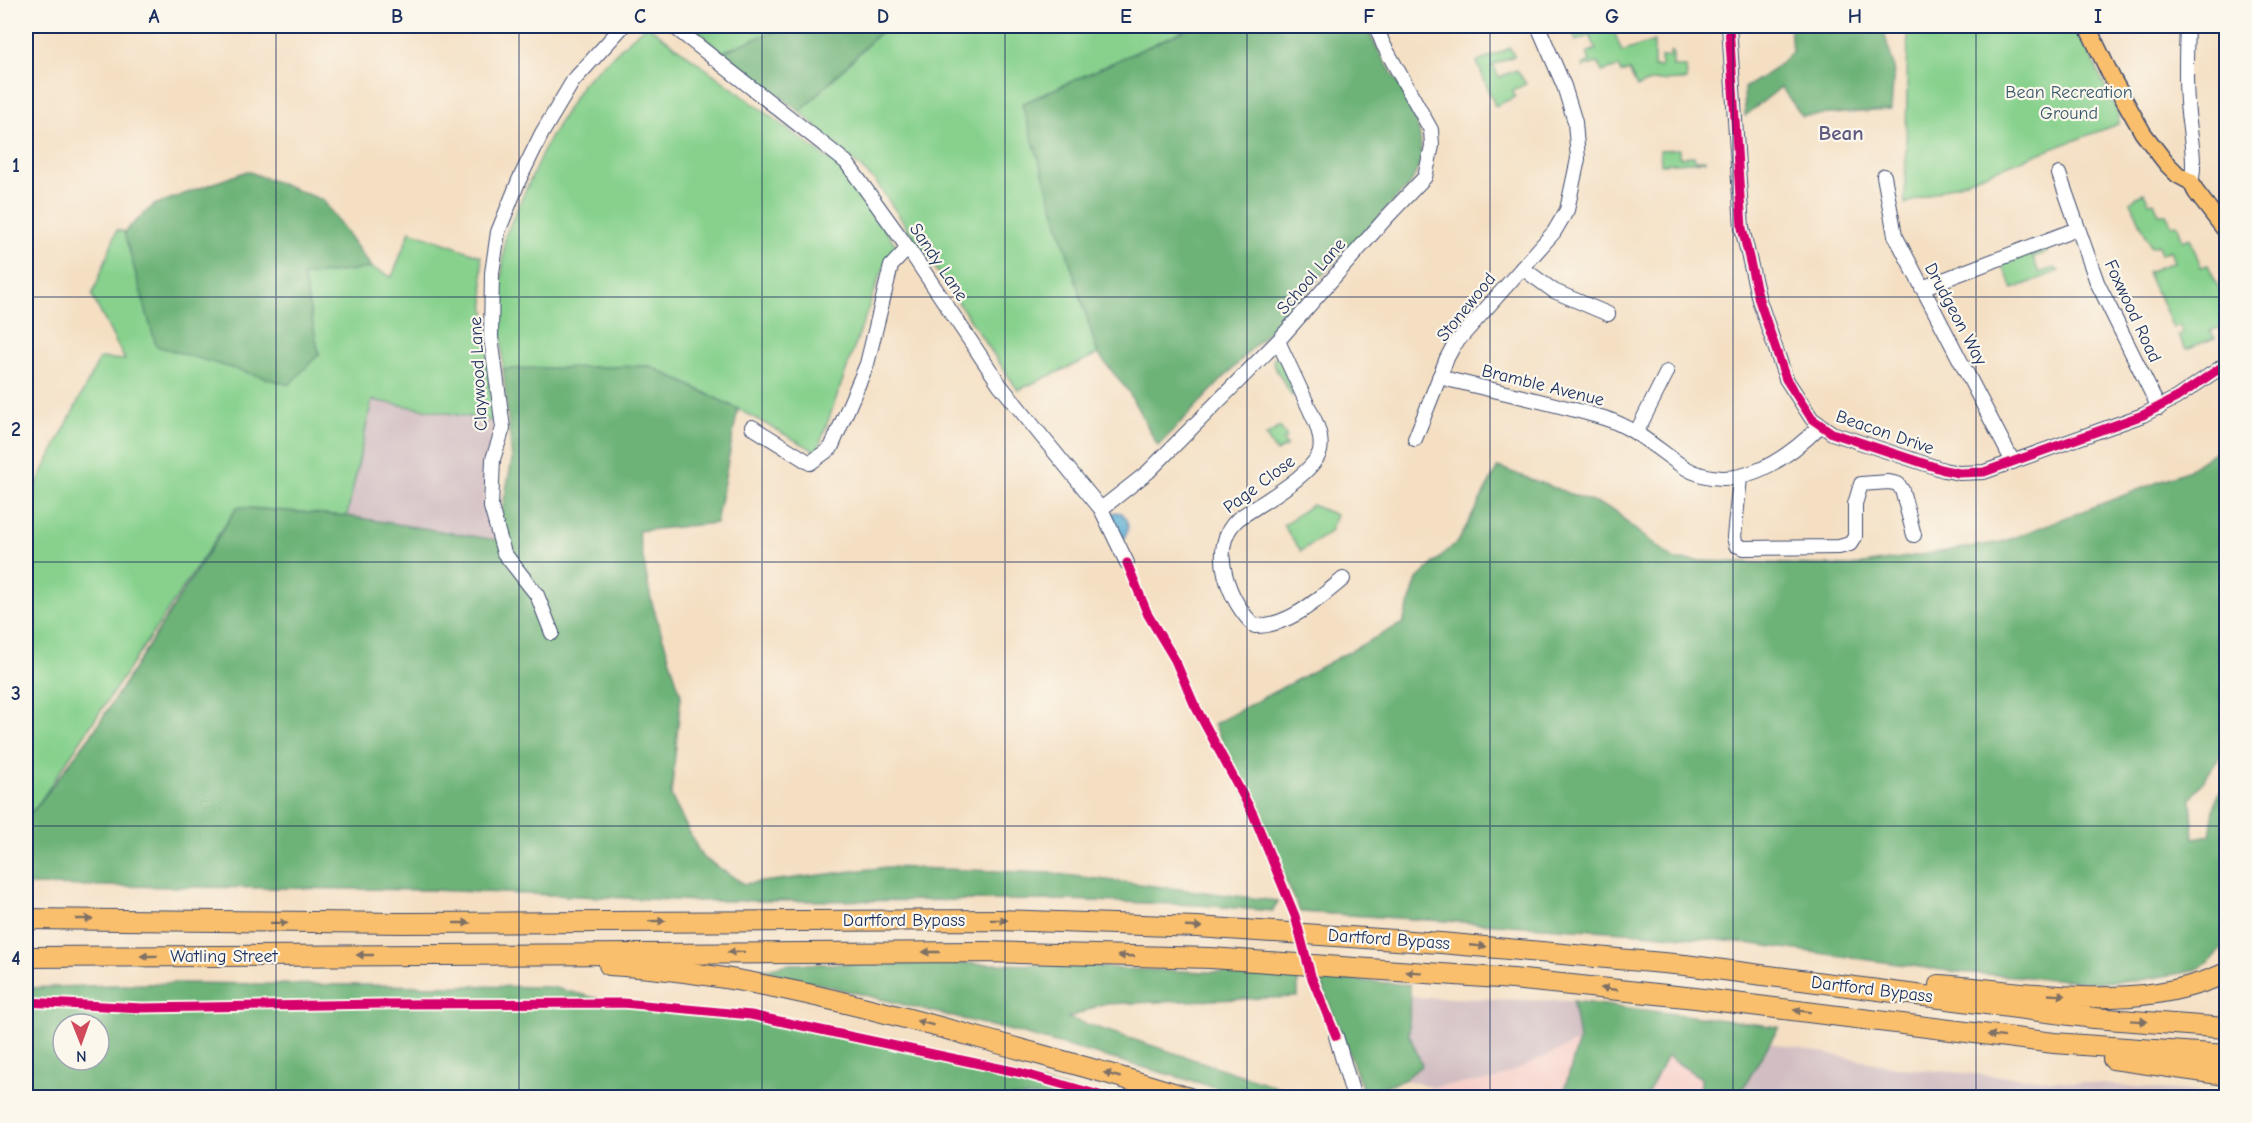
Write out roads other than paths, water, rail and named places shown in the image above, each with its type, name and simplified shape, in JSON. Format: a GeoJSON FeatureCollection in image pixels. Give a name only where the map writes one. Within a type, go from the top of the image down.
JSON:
{"type":"FeatureCollection","features":[{"type":"Feature","properties":{"kind":"highway","name":"Watling Street"},"geometry":{"type":"LineString","coordinates":[[26,919],[404,923]]}},
{"type":"Feature","properties":{"kind":"highway","name":"Dartford Bypass"},"geometry":{"type":"LineString","coordinates":[[404,923],[999,920],[1281,932],[1685,965],[2094,1018],[2226,1028]]}},
{"type":"Feature","properties":{"kind":"highway","name":"Dartford Bypass"},"geometry":{"type":"LineString","coordinates":[[431,955],[984,952],[1289,963],[1513,979],[1695,998],[2054,1044],[2226,1055]]}},
{"type":"Feature","properties":{"kind":"highway","name":"Watling Street"},"geometry":{"type":"LineString","coordinates":[[26,957],[431,955]]}},
{"type":"Feature","properties":{"kind":"highway"},"geometry":{"type":"LineString","coordinates":[[431,955],[623,966],[721,977],[778,987],[915,1020],[1189,1098]]}},
{"type":"Feature","properties":{"kind":"highway"},"geometry":{"type":"LineString","coordinates":[[1685,965],[2085,996],[2160,992],[2197,984],[2226,973]]}},
{"type":"Feature","properties":{"kind":"highway"},"geometry":{"type":"LineString","coordinates":[[2054,1044],[2105,1058],[2226,1075]]}},
{"type":"Feature","properties":{"kind":"main road"},"geometry":{"type":"LineString","coordinates":[[2087,26],[2143,134],[2178,176],[2191,182],[2226,231]]}},
{"type":"Feature","properties":{"kind":"street","name":"Claywood Lane"},"geometry":{"type":"LineString","coordinates":[[552,633],[537,595],[504,553],[491,507],[493,459],[503,428],[491,337],[492,273],[498,232],[519,180],[542,133],[573,81],[623,26]]}},
{"type":"Feature","properties":{"kind":"street","name":"Sandy Lane"},"geometry":{"type":"LineString","coordinates":[[673,26],[846,162],[908,248],[1000,385],[1101,509],[1127,562]]}},
{"type":"Feature","properties":{"kind":"street","name":"School Lane"},"geometry":{"type":"LineString","coordinates":[[1101,509],[1148,472],[1278,341],[1425,177],[1430,164],[1431,130],[1383,44],[1376,26]]}},
{"type":"Feature","properties":{"kind":"street","name":"Stonewood"},"geometry":{"type":"LineString","coordinates":[[1415,439],[1447,358],[1459,338],[1562,221],[1567,210],[1578,159],[1577,139],[1570,103],[1538,26]]}},
{"type":"Feature","properties":{"kind":"street","name":"Beacon Drive"},"geometry":{"type":"LineString","coordinates":[[1729,26],[1739,202],[1745,244],[1759,300],[1781,368],[1800,402],[1820,426],[1843,438],[1959,472],[1984,472],[2159,408],[2226,364]]}},
{"type":"Feature","properties":{"kind":"street"},"geometry":{"type":"LineString","coordinates":[[2187,26],[2185,67],[2194,169],[2191,182]]}},
{"type":"Feature","properties":{"kind":"street","name":"Foxwood Road"},"geometry":{"type":"LineString","coordinates":[[2059,174],[2077,229],[2107,304],[2159,408]]}},
{"type":"Feature","properties":{"kind":"street","name":"Drudgeon Way"},"geometry":{"type":"LineString","coordinates":[[1884,176],[1895,235],[2013,462]]}},
{"type":"Feature","properties":{"kind":"street"},"geometry":{"type":"LineString","coordinates":[[1922,288],[2077,229]]}},
{"type":"Feature","properties":{"kind":"street"},"geometry":{"type":"LineString","coordinates":[[752,427],[810,463],[831,448],[867,364],[891,266],[908,248]]}},
{"type":"Feature","properties":{"kind":"street","name":"Stonewood"},"geometry":{"type":"LineString","coordinates":[[1522,268],[1554,291],[1608,314]]}},
{"type":"Feature","properties":{"kind":"street","name":"Page Close"},"geometry":{"type":"LineString","coordinates":[[1278,341],[1316,423],[1320,436],[1320,449],[1315,461],[1305,473],[1231,526],[1224,541],[1226,580],[1230,592],[1247,618],[1256,626],[1265,626],[1306,609],[1343,579]]}},
{"type":"Feature","properties":{"kind":"street"},"geometry":{"type":"LineString","coordinates":[[1636,433],[1666,372]]}},
{"type":"Feature","properties":{"kind":"street","name":"Bramble Avenue"},"geometry":{"type":"LineString","coordinates":[[1439,377],[1606,419],[1636,433],[1683,466],[1698,474],[1713,478],[1740,478],[1756,473],[1820,426]]}},
{"type":"Feature","properties":{"kind":"street"},"geometry":{"type":"LineString","coordinates":[[1740,478],[1734,537],[1736,545],[1744,548],[1839,547],[1850,544],[1855,537],[1856,504],[1861,484],[1889,482],[1898,484],[1902,490],[1914,535]]}},
{"type":"Feature","properties":{"kind":"street"},"geometry":{"type":"LineString","coordinates":[[1336,1036],[1354,1098]]}},
{"type":"Feature","properties":{"kind":"water"},"geometry":{"type":"Polygon","coordinates":[[[1115,512],[1122,513],[1128,523],[1128,530],[1122,540],[1108,516],[1115,512]]]}},
{"type":"Feature","properties":{"kind":"district","name":"Bean"},"geometry":{"type":"Point","coordinates":[1841,133]}},
{"type":"Feature","properties":{"kind":"park label","name":"Bean Recreation Ground"},"geometry":{"type":"Point","coordinates":[2069,102]}}]}
